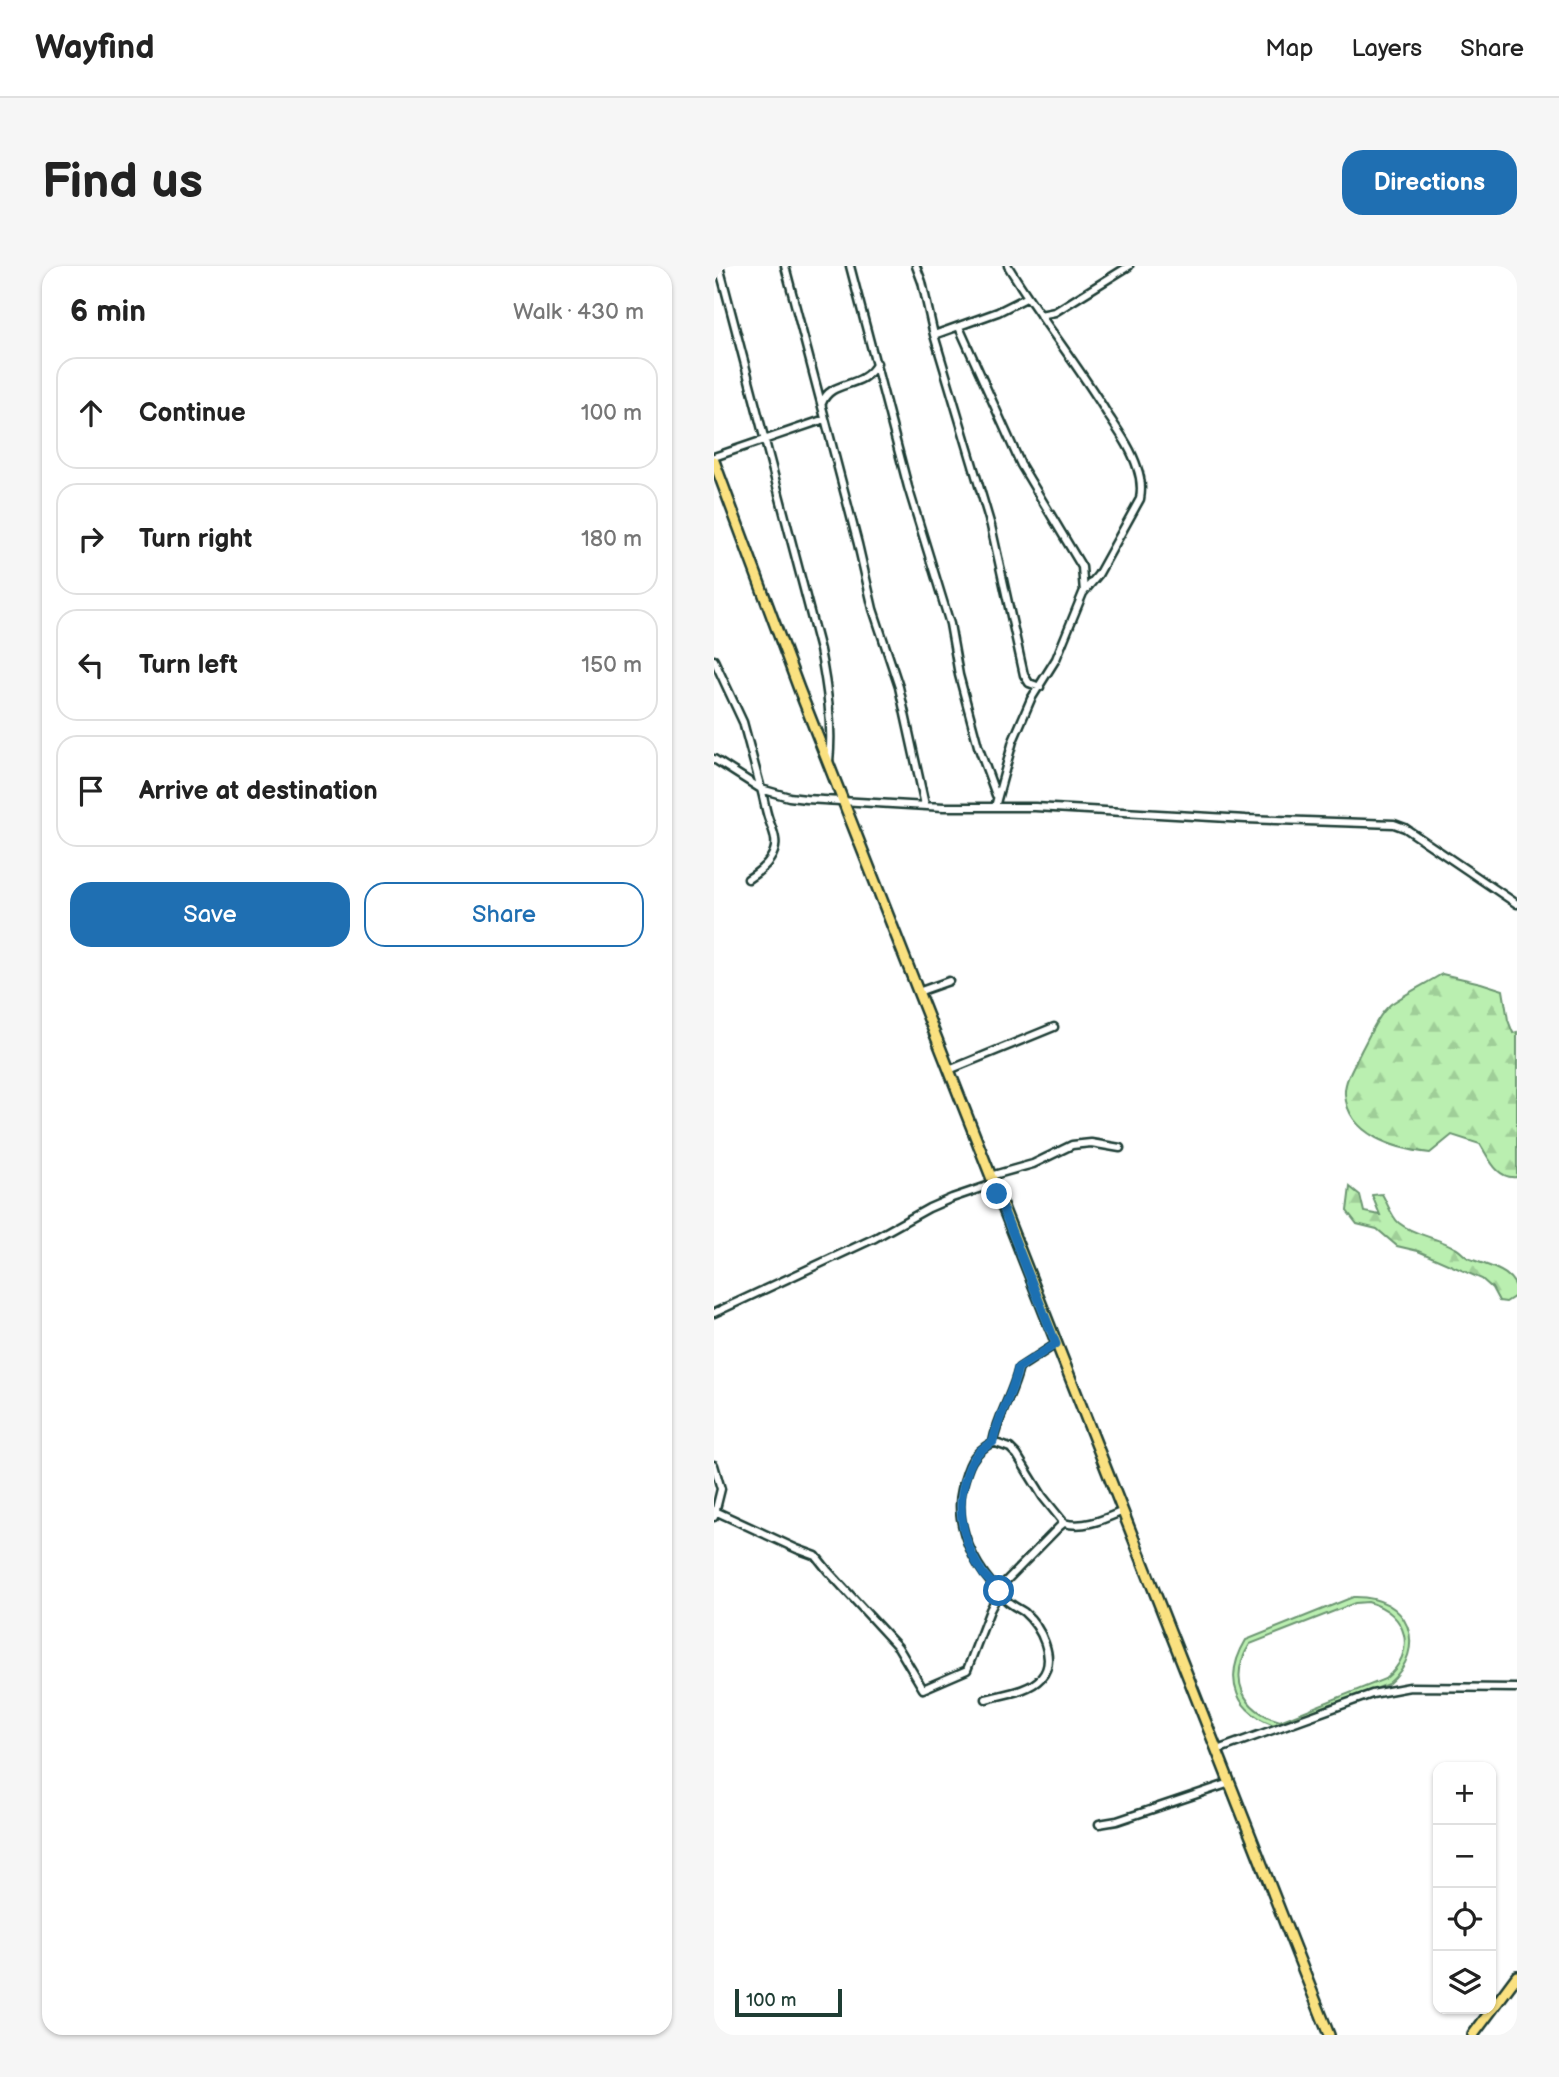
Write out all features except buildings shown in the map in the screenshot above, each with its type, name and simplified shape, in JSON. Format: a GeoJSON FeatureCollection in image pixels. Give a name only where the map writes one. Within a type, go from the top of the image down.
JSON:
{"type":"FeatureCollection","features":[{"type":"Feature","properties":{"kind":"main road"},"geometry":{"type":"LineString","coordinates":[[714,459],[843,800],[1329,2035]]}},
{"type":"Feature","properties":{"kind":"main road"},"geometry":{"type":"LineString","coordinates":[[1473,2035],[1517,1976]]}},
{"type":"Feature","properties":{"kind":"street"},"geometry":{"type":"LineString","coordinates":[[719,266],[806,593],[825,675],[831,746],[829,764]]}},
{"type":"Feature","properties":{"kind":"street"},"geometry":{"type":"LineString","coordinates":[[785,266],[873,609],[899,687],[925,805]]}},
{"type":"Feature","properties":{"kind":"street"},"geometry":{"type":"LineString","coordinates":[[850,266],[908,487],[950,624],[978,747],[996,797]]}},
{"type":"Feature","properties":{"kind":"street"},"geometry":{"type":"LineString","coordinates":[[916,266],[991,526],[1024,676],[1029,683],[1040,687]]}},
{"type":"Feature","properties":{"kind":"street"},"geometry":{"type":"LineString","coordinates":[[995,807],[1013,740],[1031,699],[1056,659],[1083,593],[1098,575],[1140,499],[1142,485],[1129,447],[1008,266]]}},
{"type":"Feature","properties":{"kind":"street"},"geometry":{"type":"LineString","coordinates":[[1040,315],[1055,313],[1129,266]]}},
{"type":"Feature","properties":{"kind":"street"},"geometry":{"type":"LineString","coordinates":[[934,335],[1028,297]]}},
{"type":"Feature","properties":{"kind":"street"},"geometry":{"type":"LineString","coordinates":[[1050,327],[1055,313]]}},
{"type":"Feature","properties":{"kind":"street"},"geometry":{"type":"LineString","coordinates":[[959,327],[1021,465],[1082,567],[1089,574],[1098,575]]}},
{"type":"Feature","properties":{"kind":"street"},"geometry":{"type":"LineString","coordinates":[[822,405],[823,399],[832,390],[867,377],[877,363]]}},
{"type":"Feature","properties":{"kind":"street"},"geometry":{"type":"LineString","coordinates":[[714,459],[765,438],[825,419]]}},
{"type":"Feature","properties":{"kind":"street"},"geometry":{"type":"LineString","coordinates":[[1082,567],[1083,593]]}},
{"type":"Feature","properties":{"kind":"street"},"geometry":{"type":"LineString","coordinates":[[714,660],[743,722],[775,840],[775,850],[771,858],[748,879]]}},
{"type":"Feature","properties":{"kind":"street"},"geometry":{"type":"LineString","coordinates":[[714,759],[761,789],[789,797],[1394,824],[1405,828],[1517,904]]}},
{"type":"Feature","properties":{"kind":"street"},"geometry":{"type":"LineString","coordinates":[[918,992],[949,981]]}},
{"type":"Feature","properties":{"kind":"street"},"geometry":{"type":"LineString","coordinates":[[949,1070],[1054,1027]]}},
{"type":"Feature","properties":{"kind":"street"},"geometry":{"type":"LineString","coordinates":[[714,1313],[875,1238],[929,1208],[1072,1145],[1091,1143],[1120,1148]]}},
{"type":"Feature","properties":{"kind":"street"},"geometry":{"type":"LineString","coordinates":[[986,1699],[1022,1690],[1034,1684],[1042,1678],[1049,1661],[1039,1631],[1025,1613],[1008,1601],[985,1576],[975,1557],[965,1534],[960,1510],[961,1492],[972,1457],[993,1442],[1018,1368],[1056,1344]]}},
{"type":"Feature","properties":{"kind":"street"},"geometry":{"type":"LineString","coordinates":[[993,1442],[1010,1448],[1017,1455],[1043,1497],[1064,1523],[1093,1523],[1122,1511]]}},
{"type":"Feature","properties":{"kind":"street"},"geometry":{"type":"LineString","coordinates":[[714,1465],[721,1485],[714,1517]]}},
{"type":"Feature","properties":{"kind":"street"},"geometry":{"type":"LineString","coordinates":[[715,1511],[817,1556],[898,1647],[923,1689],[967,1670],[989,1610],[1003,1583],[1064,1523]]}},
{"type":"Feature","properties":{"kind":"street"},"geometry":{"type":"LineString","coordinates":[[1217,1750],[1372,1694],[1410,1687],[1517,1688]]}},
{"type":"Feature","properties":{"kind":"street"},"geometry":{"type":"LineString","coordinates":[[1100,1824],[1117,1821],[1230,1783]]}},
{"type":"Feature","properties":{"kind":"green space"},"geometry":{"type":"Polygon","coordinates":[[[1442,974],[1503,990],[1508,1020],[1513,1033],[1517,1032],[1517,1177],[1499,1172],[1480,1144],[1452,1135],[1430,1153],[1389,1144],[1364,1130],[1348,1108],[1345,1089],[1348,1077],[1378,1019],[1391,1004],[1442,974]]]}},
{"type":"Feature","properties":{"kind":"green space"},"geometry":{"type":"Polygon","coordinates":[[[1350,1187],[1360,1195],[1364,1212],[1380,1215],[1372,1195],[1382,1194],[1396,1221],[1506,1274],[1516,1287],[1517,1295],[1506,1302],[1499,1301],[1492,1288],[1482,1279],[1418,1251],[1397,1246],[1377,1229],[1357,1224],[1347,1211],[1350,1187]]]}},
{"type":"Feature","properties":{"kind":"green space"},"geometry":{"type":"Polygon","coordinates":[[[1353,1597],[1372,1599],[1388,1605],[1400,1614],[1407,1626],[1410,1640],[1408,1655],[1401,1670],[1388,1684],[1281,1727],[1253,1714],[1237,1694],[1235,1669],[1246,1640],[1353,1597]],[[1368,1602],[1355,1603],[1250,1644],[1240,1669],[1242,1692],[1256,1709],[1280,1721],[1385,1679],[1402,1657],[1405,1646],[1400,1624],[1382,1607],[1368,1602]]]}},
{"type":"Feature","properties":{"kind":"route"},"geometry":{"type":"LineString","coordinates":[[997,1194],[1056,1344],[1018,1368],[1015,1384],[999,1418],[993,1442],[972,1457],[960,1499],[965,1534],[971,1549],[985,1576],[999,1591]]}}]}
